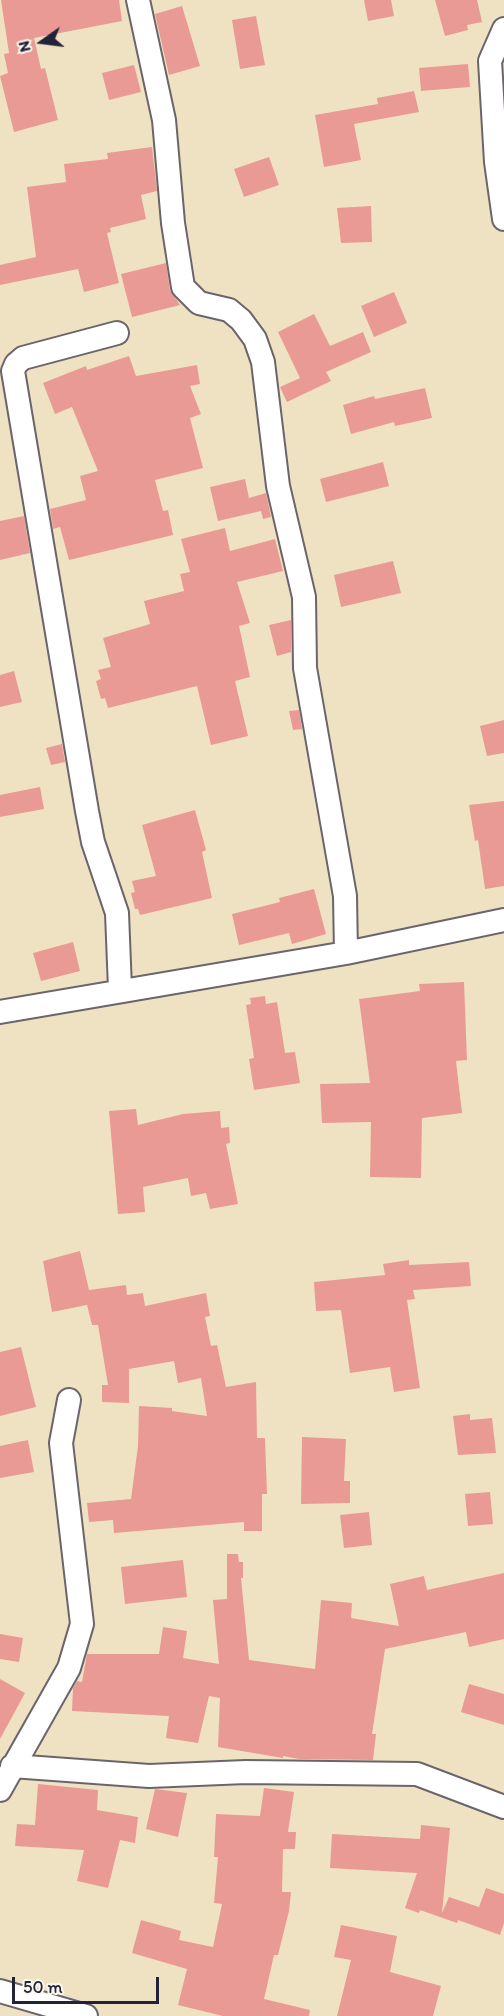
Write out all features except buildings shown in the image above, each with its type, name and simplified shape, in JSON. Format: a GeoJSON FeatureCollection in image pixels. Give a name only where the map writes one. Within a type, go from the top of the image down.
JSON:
{"type":"FeatureCollection","features":[{"type":"Feature","properties":{"kind":"street"},"geometry":{"type":"LineString","coordinates":[[138,0],[164,120],[173,223],[183,286],[199,303],[229,310],[241,320],[255,339],[263,362],[278,486],[304,597],[305,668],[345,896],[346,953]]}},
{"type":"Feature","properties":{"kind":"street"},"geometry":{"type":"LineString","coordinates":[[504,29],[490,61],[496,162],[504,219]]}},
{"type":"Feature","properties":{"kind":"street"},"geometry":{"type":"LineString","coordinates":[[117,333],[23,358],[16,364],[13,371],[87,811],[93,842],[117,913],[120,989]]}},
{"type":"Feature","properties":{"kind":"street"},"geometry":{"type":"LineString","coordinates":[[0,1012],[120,989],[346,953],[504,920]]}},
{"type":"Feature","properties":{"kind":"street"},"geometry":{"type":"LineString","coordinates":[[0,1790],[69,1668],[82,1624],[61,1443],[69,1400]]}},
{"type":"Feature","properties":{"kind":"street"},"geometry":{"type":"LineString","coordinates":[[12,1766],[149,1776],[246,1772],[417,1774],[504,1807]]}},
{"type":"Feature","properties":{"kind":"street"},"geometry":{"type":"LineString","coordinates":[[0,1991],[86,2016]]}}]}
